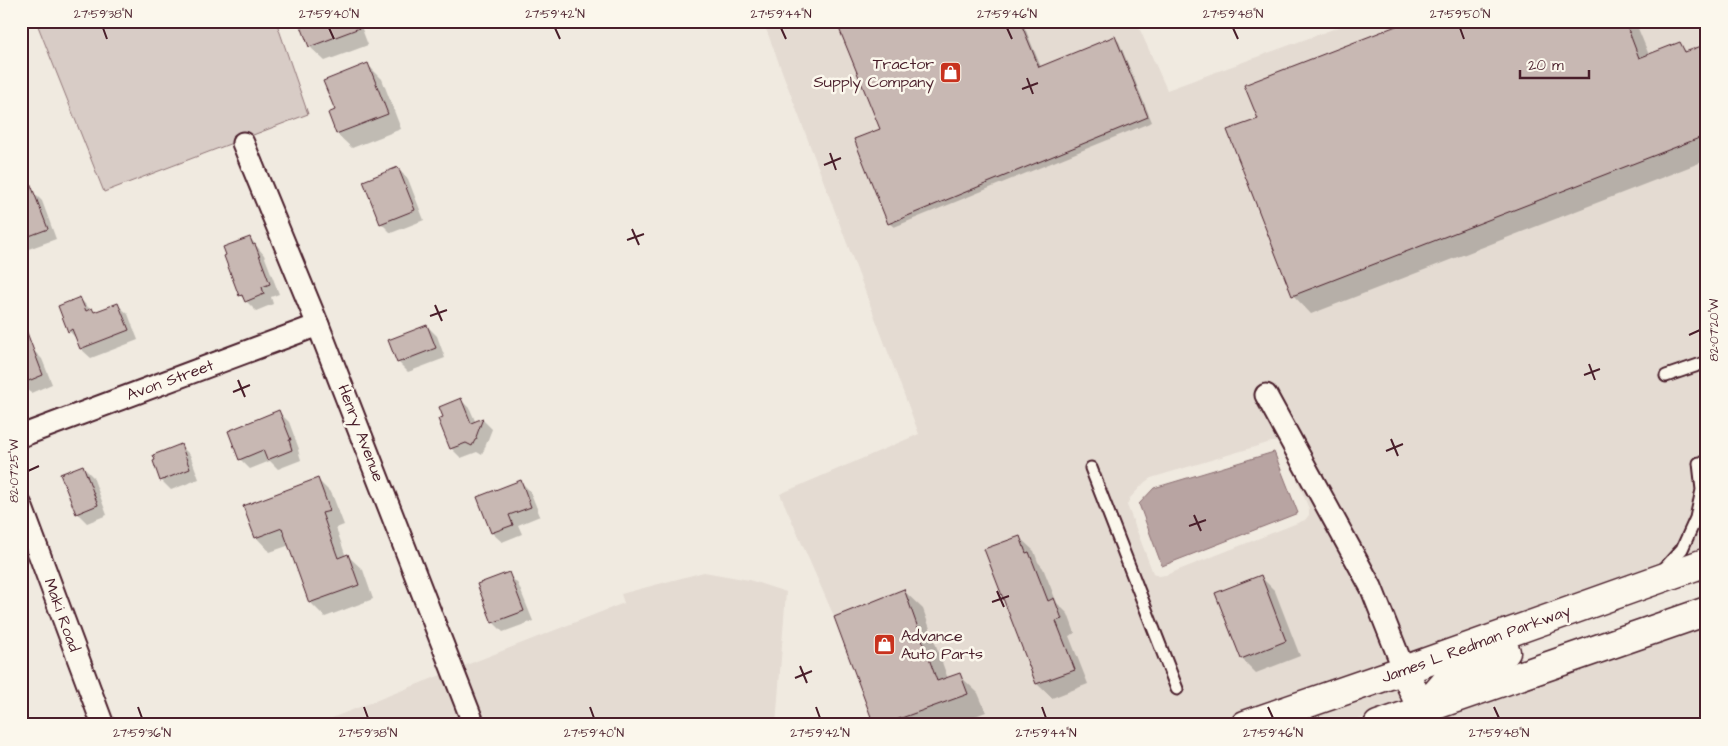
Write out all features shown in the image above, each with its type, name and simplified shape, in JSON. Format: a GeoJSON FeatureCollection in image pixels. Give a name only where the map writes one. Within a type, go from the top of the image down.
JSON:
{"type":"FeatureCollection","features":[{"type":"Feature","properties":{"kind":"main road","name":"James L Redman Parkway"},"geometry":{"type":"LineString","coordinates":[[1245,725],[1707,562]]}},
{"type":"Feature","properties":{"kind":"main road"},"geometry":{"type":"LineString","coordinates":[[1426,717],[1446,682],[1480,661],[1685,589],[1707,568]]}},
{"type":"Feature","properties":{"kind":"main road"},"geometry":{"type":"LineString","coordinates":[[1378,725],[1426,717],[1707,611]]}},
{"type":"Feature","properties":{"kind":"main road"},"geometry":{"type":"LineString","coordinates":[[1404,670],[1426,717]]}},
{"type":"Feature","properties":{"kind":"street","name":"Henry Avenue"},"geometry":{"type":"LineString","coordinates":[[243,143],[318,325],[474,725]]}},
{"type":"Feature","properties":{"kind":"street","name":"Avon Street"},"geometry":{"type":"LineString","coordinates":[[21,436],[318,325]]}},
{"type":"Feature","properties":{"kind":"street"},"geometry":{"type":"LineString","coordinates":[[1266,395],[1371,587],[1404,670]]}},
{"type":"Feature","properties":{"kind":"street","name":"Maki Road"},"geometry":{"type":"LineString","coordinates":[[21,505],[102,725]]}},
{"type":"Feature","properties":{"kind":"lane"},"geometry":{"type":"LineString","coordinates":[[1666,376],[1707,362]]}},
{"type":"Feature","properties":{"kind":"lane"},"geometry":{"type":"LineString","coordinates":[[1654,580],[1682,549],[1696,518],[1702,490],[1699,463],[1707,477]]}},
{"type":"Feature","properties":{"kind":"lane"},"geometry":{"type":"LineString","coordinates":[[1091,468],[1177,689]]}},
{"type":"Feature","properties":{"kind":"shaded area"},"geometry":{"type":"Polygon","coordinates":[[[36,21],[276,21],[308,114],[104,192],[36,21]]]}},
{"type":"Feature","properties":{"kind":"shaded area"},"geometry":{"type":"Polygon","coordinates":[[[763,21],[1136,21],[1167,90],[1355,21],[1707,21],[1707,549],[1400,659],[1208,725],[882,725],[780,494],[919,434],[763,21]],[[1271,442],[1151,478],[1145,482],[1130,498],[1127,505],[1153,573],[1159,576],[1166,575],[1305,520],[1309,515],[1309,509],[1283,445],[1278,442],[1271,442]]]}},
{"type":"Feature","properties":{"kind":"shaded area"},"geometry":{"type":"Polygon","coordinates":[[[1274,452],[1298,513],[1162,566],[1139,504],[1154,488],[1274,452]]]}},
{"type":"Feature","properties":{"kind":"shaded area"},"geometry":{"type":"Polygon","coordinates":[[[704,572],[749,580],[786,592],[776,725],[314,725],[624,603],[621,594],[704,572]]]}},
{"type":"Feature","properties":{"kind":"shaded area"},"geometry":{"type":"Polygon","coordinates":[[[1707,623],[1707,725],[1443,725],[1440,716],[1707,623]]]}},
{"type":"Feature","properties":{"kind":"shaded area"},"geometry":{"type":"Polygon","coordinates":[[[1396,685],[1405,702],[1344,725],[1280,725],[1396,685]]]}},
{"type":"Feature","properties":{"kind":"building"},"geometry":{"type":"Polygon","coordinates":[[[299,21],[373,21],[373,23],[309,47],[299,21]]]}},
{"type":"Feature","properties":{"kind":"building"},"geometry":{"type":"Polygon","coordinates":[[[836,21],[1020,21],[1039,67],[1115,36],[1148,117],[888,224],[854,139],[880,129],[836,21]]]}},
{"type":"Feature","properties":{"kind":"building"},"geometry":{"type":"Polygon","coordinates":[[[1409,21],[1625,21],[1639,58],[1680,42],[1685,52],[1707,44],[1707,135],[1292,296],[1227,130],[1258,119],[1244,85],[1409,21]]]}},
{"type":"Feature","properties":{"kind":"building"},"geometry":{"type":"Polygon","coordinates":[[[368,63],[388,114],[336,134],[328,113],[335,110],[323,81],[368,63]]]}},
{"type":"Feature","properties":{"kind":"building"},"geometry":{"type":"Polygon","coordinates":[[[21,164],[23,164],[48,229],[21,239],[21,164]]]}},
{"type":"Feature","properties":{"kind":"building"},"geometry":{"type":"Polygon","coordinates":[[[398,167],[415,210],[380,224],[363,181],[398,167]]]}},
{"type":"Feature","properties":{"kind":"building"},"geometry":{"type":"Polygon","coordinates":[[[250,237],[253,245],[255,244],[270,284],[262,287],[264,294],[245,302],[242,295],[239,296],[224,256],[226,255],[223,247],[250,237]]]}},
{"type":"Feature","properties":{"kind":"building"},"geometry":{"type":"Polygon","coordinates":[[[80,297],[86,311],[92,308],[94,312],[118,303],[129,330],[80,349],[72,329],[68,332],[58,306],[80,297]]]}},
{"type":"Feature","properties":{"kind":"building"},"geometry":{"type":"Polygon","coordinates":[[[21,322],[23,322],[43,375],[21,384],[21,322]]]}},
{"type":"Feature","properties":{"kind":"building"},"geometry":{"type":"Polygon","coordinates":[[[427,325],[436,348],[397,363],[388,340],[427,325]]]}},
{"type":"Feature","properties":{"kind":"building"},"geometry":{"type":"Polygon","coordinates":[[[461,398],[471,423],[483,418],[476,437],[477,439],[472,446],[466,443],[450,449],[438,419],[443,417],[439,407],[461,398]]]}},
{"type":"Feature","properties":{"kind":"building"},"geometry":{"type":"Polygon","coordinates":[[[279,410],[291,440],[289,440],[292,450],[267,460],[263,450],[239,460],[228,431],[279,410]]]}},
{"type":"Feature","properties":{"kind":"building"},"geometry":{"type":"Polygon","coordinates":[[[181,444],[190,469],[160,481],[153,461],[155,460],[153,455],[181,444]]]}},
{"type":"Feature","properties":{"kind":"building"},"geometry":{"type":"Polygon","coordinates":[[[83,465],[98,505],[76,514],[60,474],[83,465]]]}},
{"type":"Feature","properties":{"kind":"building"},"geometry":{"type":"Polygon","coordinates":[[[318,478],[330,511],[322,513],[338,558],[348,554],[359,585],[309,603],[282,528],[255,538],[243,506],[318,478]]]}},
{"type":"Feature","properties":{"kind":"building"},"geometry":{"type":"Polygon","coordinates":[[[521,480],[531,507],[509,515],[513,525],[491,533],[477,497],[521,480]]]}},
{"type":"Feature","properties":{"kind":"building"},"geometry":{"type":"Polygon","coordinates":[[[1020,536],[1026,553],[1029,552],[1048,601],[1054,598],[1062,619],[1056,621],[1075,670],[1036,684],[984,549],[1020,536]]]}},
{"type":"Feature","properties":{"kind":"building"},"geometry":{"type":"Polygon","coordinates":[[[509,572],[524,611],[492,623],[477,584],[509,572]]]}},
{"type":"Feature","properties":{"kind":"building"},"geometry":{"type":"Polygon","coordinates":[[[1261,575],[1286,641],[1241,659],[1215,593],[1261,575]]]}},
{"type":"Feature","properties":{"kind":"building","name":"Advance Auto Parts"},"geometry":{"type":"Polygon","coordinates":[[[904,589],[937,681],[960,673],[968,694],[882,725],[874,725],[834,617],[904,589]]]}},
{"type":"Feature","properties":{"kind":"place","name":"Tractor Supply Company"},"geometry":{"type":"Point","coordinates":[950,73]}},
{"type":"Feature","properties":{"kind":"place","name":"Advance Auto Parts"},"geometry":{"type":"Point","coordinates":[885,645]}}]}
